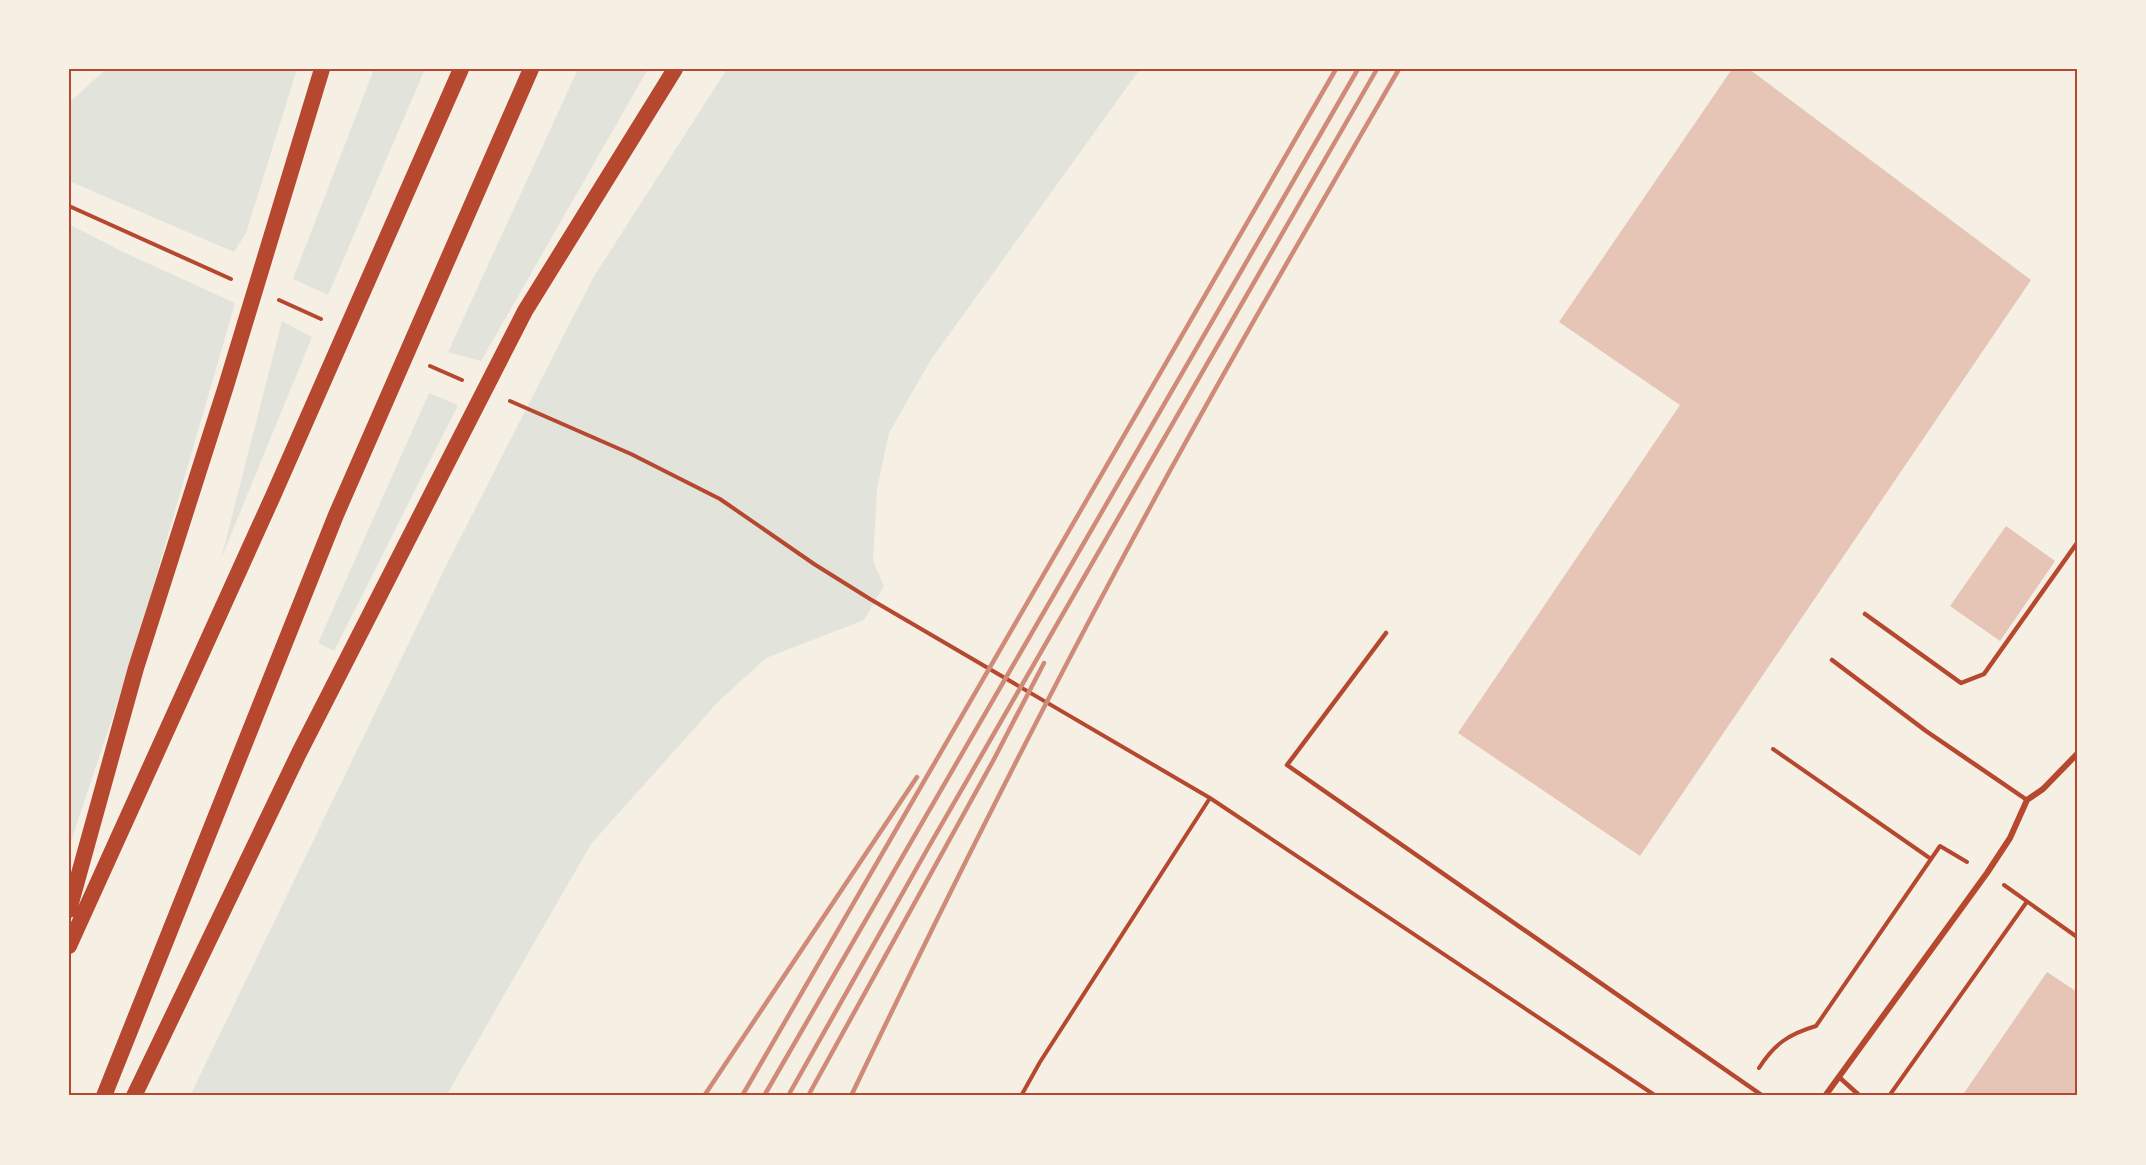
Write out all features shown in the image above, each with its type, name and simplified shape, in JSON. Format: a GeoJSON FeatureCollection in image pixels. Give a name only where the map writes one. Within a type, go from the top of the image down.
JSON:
{"type":"FeatureCollection","features":[{"type":"Feature","properties":{"kind":"highway"},"geometry":{"type":"LineString","coordinates":[[69,910],[136,668],[226,386],[322,69]]}},
{"type":"Feature","properties":{"kind":"highway"},"geometry":{"type":"LineString","coordinates":[[69,946],[273,496],[461,69]]}},
{"type":"Feature","properties":{"kind":"highway"},"geometry":{"type":"LineString","coordinates":[[104,1096],[336,516],[531,69]]}},
{"type":"Feature","properties":{"kind":"highway"},"geometry":{"type":"LineString","coordinates":[[134,1096],[299,753],[525,311],[675,69]]}},
{"type":"Feature","properties":{"kind":"street"},"geometry":{"type":"LineString","coordinates":[[1825,1096],[1987,873],[2010,838],[2027,800],[2043,789],[2077,754]]}},
{"type":"Feature","properties":{"kind":"lane"},"geometry":{"type":"LineString","coordinates":[[1865,614],[1961,683],[1984,674],[2077,543]]}},
{"type":"Feature","properties":{"kind":"lane"},"geometry":{"type":"LineString","coordinates":[[1386,633],[1287,765],[1764,1096]]}},
{"type":"Feature","properties":{"kind":"lane"},"geometry":{"type":"LineString","coordinates":[[1832,660],[1926,731],[2027,800]]}},
{"type":"Feature","properties":{"kind":"lane"},"geometry":{"type":"LineString","coordinates":[[1839,1077],[1860,1096]]}},
{"type":"Feature","properties":{"kind":"path"},"geometry":{"type":"LineString","coordinates":[[69,206],[192,262]]}},
{"type":"Feature","properties":{"kind":"path"},"geometry":{"type":"LineString","coordinates":[[571,428],[720,499],[814,564],[870,599],[1210,798],[1656,1096]]}},
{"type":"Feature","properties":{"kind":"path"},"geometry":{"type":"LineString","coordinates":[[1773,749],[1931,859]]}},
{"type":"Feature","properties":{"kind":"path"},"geometry":{"type":"LineString","coordinates":[[1021,1096],[1040,1062],[1210,798]]}},
{"type":"Feature","properties":{"kind":"path"},"geometry":{"type":"LineString","coordinates":[[1748,1085],[1778,1043],[1796,1032],[1816,1026],[1940,846],[1987,873],[2026,903],[2077,937]]}},
{"type":"Feature","properties":{"kind":"path"},"geometry":{"type":"LineString","coordinates":[[1889,1096],[2026,903]]}},
{"type":"Feature","properties":{"kind":"shaded area"},"geometry":{"type":"Polygon","coordinates":[[[106,69],[297,69],[246,233],[234,252],[69,181],[69,103],[106,69]]]}},
{"type":"Feature","properties":{"kind":"shaded area"},"geometry":{"type":"Polygon","coordinates":[[[374,69],[425,69],[328,295],[293,279],[374,69]]]}},
{"type":"Feature","properties":{"kind":"shaded area"},"geometry":{"type":"Polygon","coordinates":[[[578,69],[648,69],[481,361],[448,352],[578,69]]]}},
{"type":"Feature","properties":{"kind":"shaded area"},"geometry":{"type":"Polygon","coordinates":[[[727,69],[1140,69],[930,361],[889,433],[877,489],[873,561],[884,586],[864,620],[766,658],[718,702],[591,844],[446,1096],[190,1096],[446,566],[593,278],[727,69]]]}},
{"type":"Feature","properties":{"kind":"shaded area"},"geometry":{"type":"Polygon","coordinates":[[[69,224],[121,251],[235,303],[133,656],[69,847],[69,224]]]}},
{"type":"Feature","properties":{"kind":"shaded area"},"geometry":{"type":"Polygon","coordinates":[[[282,321],[312,337],[221,559],[282,321]]]}},
{"type":"Feature","properties":{"kind":"shaded area"},"geometry":{"type":"Polygon","coordinates":[[[429,393],[458,405],[334,651],[318,643],[429,393]]]}},
{"type":"Feature","properties":{"kind":"building"},"geometry":{"type":"Polygon","coordinates":[[[1732,69],[1749,69],[2031,280],[1640,856],[1458,733],[1680,405],[1559,322],[1732,69]]]}},
{"type":"Feature","properties":{"kind":"building"},"geometry":{"type":"Polygon","coordinates":[[[2006,526],[2055,561],[2000,641],[1950,606],[2006,526]]]}},
{"type":"Feature","properties":{"kind":"building"},"geometry":{"type":"Polygon","coordinates":[[[2047,972],[2077,992],[2077,1096],[1962,1096],[2047,972]]]}},
{"type":"Feature","properties":{"kind":"railway"},"geometry":{"type":"LineString","coordinates":[[742,1096],[1336,69]]}},
{"type":"Feature","properties":{"kind":"railway"},"geometry":{"type":"LineString","coordinates":[[764,1096],[1358,69]]}},
{"type":"Feature","properties":{"kind":"railway"},"geometry":{"type":"LineString","coordinates":[[788,1096],[928,848],[1377,69]]}},
{"type":"Feature","properties":{"kind":"railway"},"geometry":{"type":"LineString","coordinates":[[851,1096],[1050,695],[1120,563],[1292,253],[1399,69]]}},
{"type":"Feature","properties":{"kind":"railway"},"geometry":{"type":"LineString","coordinates":[[808,1096],[993,761],[1044,663]]}},
{"type":"Feature","properties":{"kind":"railway"},"geometry":{"type":"LineString","coordinates":[[704,1096],[917,777]]}}]}
